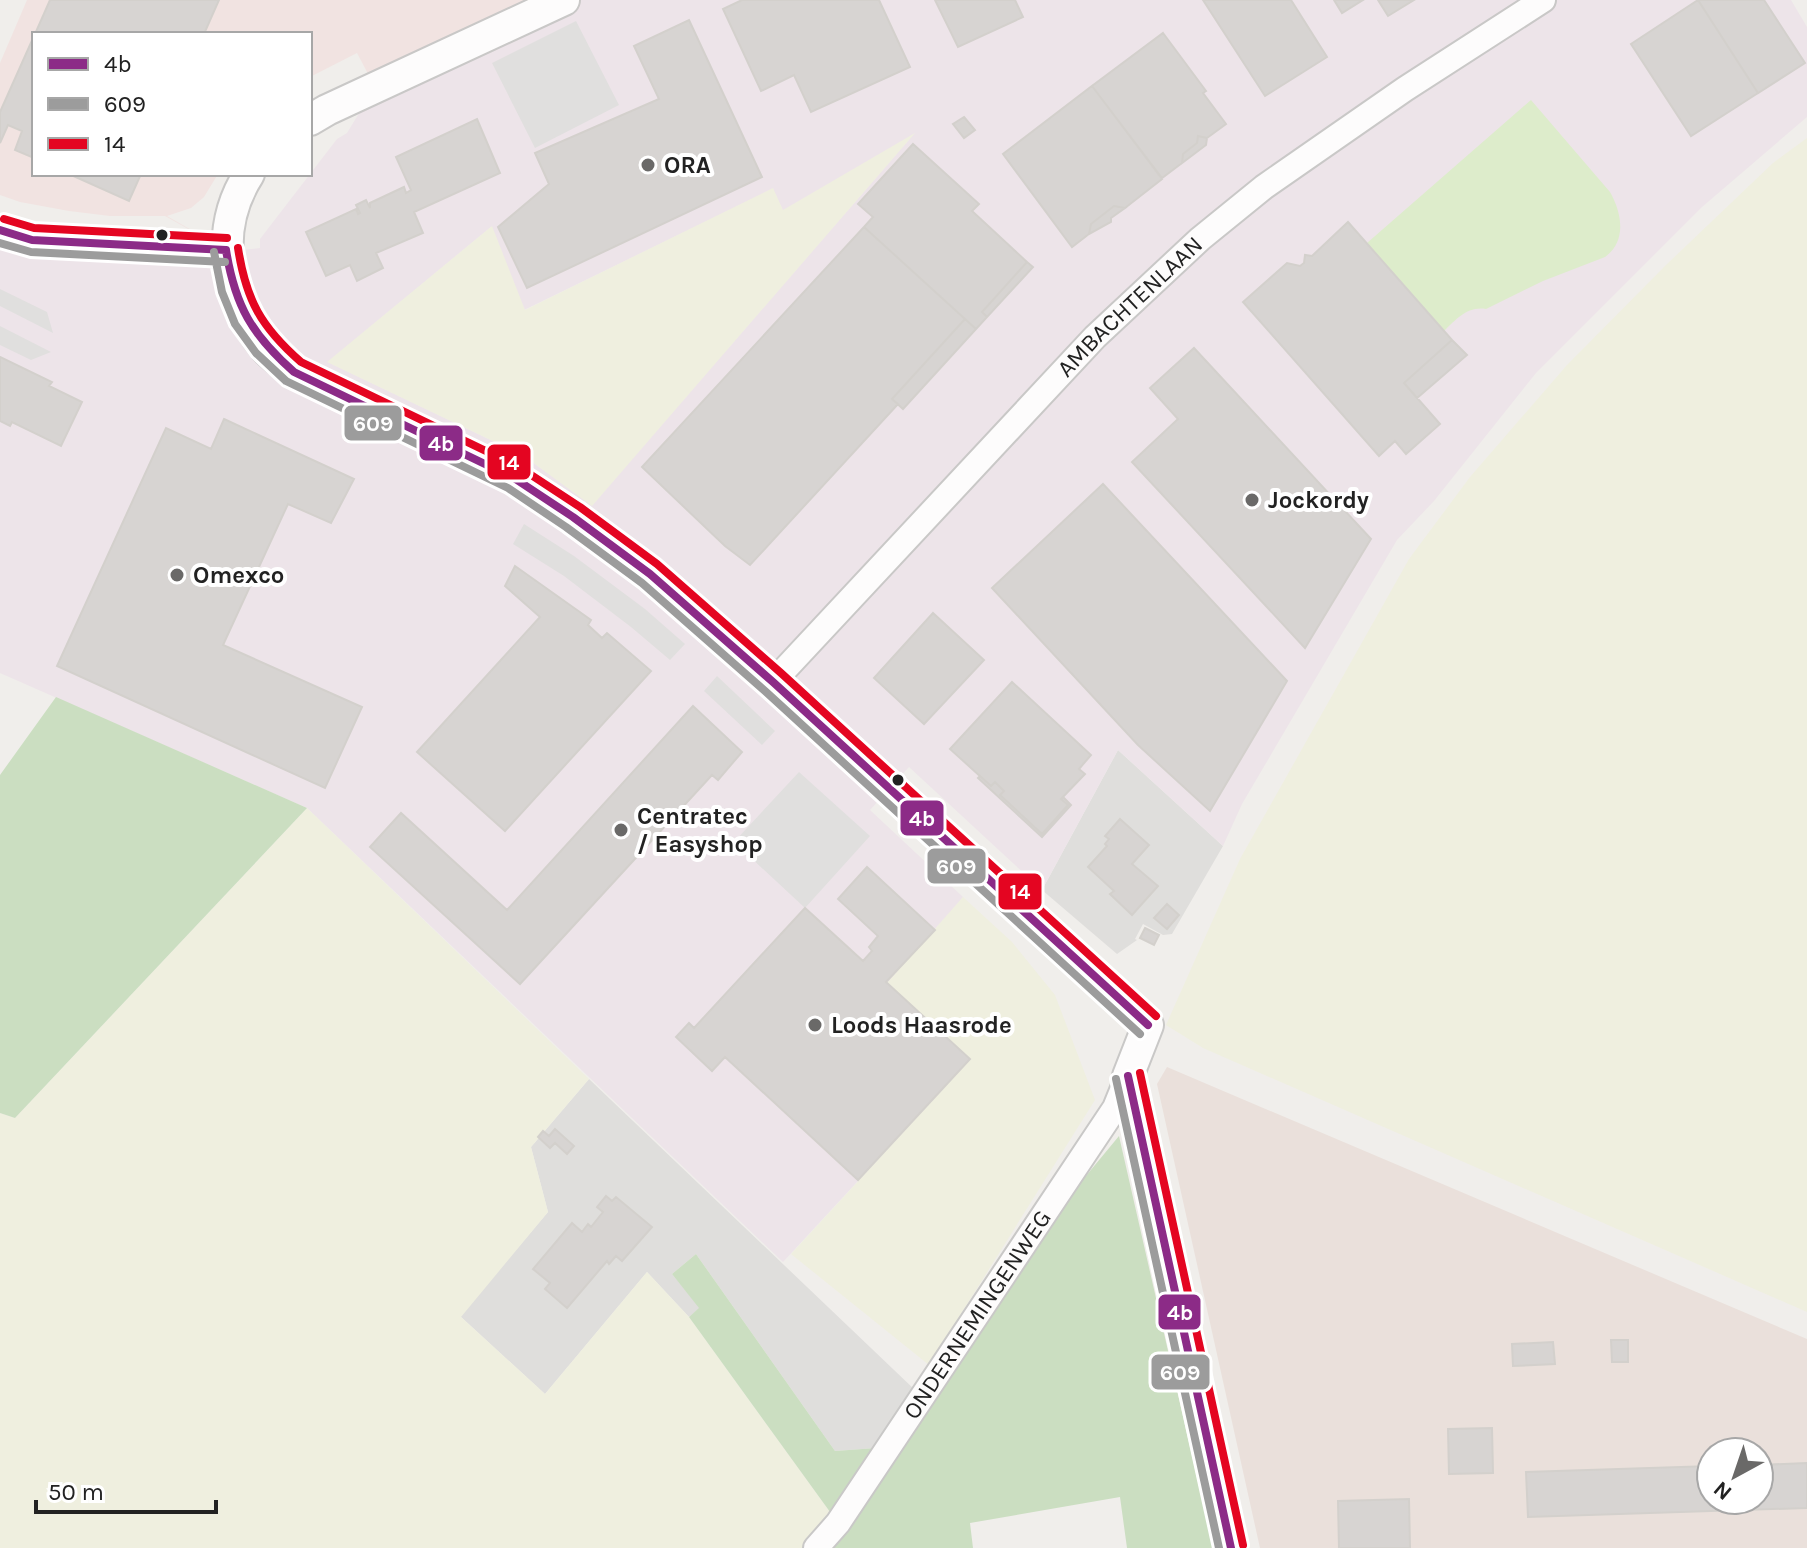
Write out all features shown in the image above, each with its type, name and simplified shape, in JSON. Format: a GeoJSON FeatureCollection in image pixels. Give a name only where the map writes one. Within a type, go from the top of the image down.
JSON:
{"type":"FeatureCollection","features":[{"type":"Feature","properties":{"kind":"street"},"geometry":{"type":"LineString","coordinates":[[312,119],[564,0]]}},
{"type":"Feature","properties":{"kind":"street","name":"AMBACHTENLAAN"},"geometry":{"type":"LineString","coordinates":[[773,682],[1095,337],[1200,239],[1264,187],[1405,89],[1543,0]]}},
{"type":"Feature","properties":{"kind":"street"},"geometry":{"type":"LineString","coordinates":[[248,176],[231,214],[226,250],[230,284],[246,322],[267,350],[294,372],[514,478],[650,574],[773,682],[1148,1025],[1128,1076],[1231,1548]]}},
{"type":"Feature","properties":{"kind":"street"},"geometry":{"type":"LineString","coordinates":[[0,230],[32,240],[226,250]]}},
{"type":"Feature","properties":{"kind":"street","name":"ONDERNEMINGENWEG"},"geometry":{"type":"LineString","coordinates":[[816,1548],[838,1523],[1115,1108],[1128,1076]]}},
{"type":"Feature","properties":{"kind":"shaded area"},"geometry":{"type":"Polygon","coordinates":[[[27,0],[564,0],[375,87],[357,53],[312,76],[312,32],[32,32],[32,176],[217,176],[204,197],[191,208],[167,216],[226,250],[165,216],[110,216],[69,211],[0,195],[0,63],[27,0]]]}},
{"type":"Feature","properties":{"kind":"shaded area"},"geometry":{"type":"Polygon","coordinates":[[[564,0],[1791,0],[1807,27],[1807,117],[1702,207],[1536,373],[1434,501],[1397,540],[1242,804],[1223,846],[1118,750],[1042,890],[909,767],[870,810],[963,897],[936,930],[970,1060],[783,1262],[307,808],[0,673],[0,241],[32,240],[120,263],[260,248],[260,239],[309,176],[312,176],[312,171],[337,139],[347,133],[375,87],[564,0]],[[913,135],[783,211],[773,189],[524,310],[491,227],[328,362],[524,456],[592,505],[913,135]]]}},
{"type":"Feature","properties":{"kind":"shaded area"},"geometry":{"type":"Polygon","coordinates":[[[576,21],[619,105],[535,148],[492,63],[576,21]]]}},
{"type":"Feature","properties":{"kind":"shaded area"},"geometry":{"type":"Polygon","coordinates":[[[0,289],[47,312],[53,333],[0,306],[0,289]]]}},
{"type":"Feature","properties":{"kind":"shaded area"},"geometry":{"type":"Polygon","coordinates":[[[0,326],[51,352],[31,360],[0,345],[0,326]]]}},
{"type":"Feature","properties":{"kind":"shaded area"},"geometry":{"type":"Polygon","coordinates":[[[524,524],[574,556],[645,609],[685,644],[670,660],[564,576],[513,544],[524,524]]]}},
{"type":"Feature","properties":{"kind":"shaded area"},"geometry":{"type":"Polygon","coordinates":[[[717,676],[775,731],[762,745],[704,691],[717,676]]]}},
{"type":"Feature","properties":{"kind":"shaded area"},"geometry":{"type":"Polygon","coordinates":[[[1118,750],[1223,846],[1172,934],[1163,935],[1143,924],[1137,940],[1117,954],[1042,890],[1118,750]]]}},
{"type":"Feature","properties":{"kind":"shaded area"},"geometry":{"type":"Polygon","coordinates":[[[799,772],[870,836],[805,908],[734,842],[799,772]]]}},
{"type":"Feature","properties":{"kind":"shaded area"},"geometry":{"type":"Polygon","coordinates":[[[1167,1067],[1807,1339],[1807,1548],[1260,1548],[1157,1084],[1167,1067]]]}},
{"type":"Feature","properties":{"kind":"shaded area"},"geometry":{"type":"Polygon","coordinates":[[[589,1079],[915,1390],[890,1447],[835,1451],[696,1254],[672,1274],[700,1308],[689,1317],[647,1272],[545,1394],[460,1316],[548,1212],[531,1147],[589,1079]]]}},
{"type":"Feature","properties":{"kind":"green space"},"geometry":{"type":"Polygon","coordinates":[[[1531,100],[1610,192],[1619,218],[1617,243],[1605,257],[1543,281],[1486,309],[1468,311],[1444,331],[1367,243],[1531,100]]]}},
{"type":"Feature","properties":{"kind":"green space"},"geometry":{"type":"Polygon","coordinates":[[[915,133],[592,506],[524,456],[327,362],[492,226],[525,310],[773,188],[783,210],[915,133]]]}},
{"type":"Feature","properties":{"kind":"green space"},"geometry":{"type":"Polygon","coordinates":[[[1807,138],[1807,1312],[1203,1048],[1166,1025],[1240,859],[1409,559],[1470,477],[1567,365],[1773,163],[1807,138]]]}},
{"type":"Feature","properties":{"kind":"green space"},"geometry":{"type":"Polygon","coordinates":[[[56,697],[307,808],[15,1118],[0,1113],[0,775],[56,697]]]}},
{"type":"Feature","properties":{"kind":"green space"},"geometry":{"type":"Polygon","coordinates":[[[307,808],[589,1079],[531,1147],[548,1212],[461,1317],[545,1394],[647,1272],[689,1317],[838,1523],[816,1548],[0,1548],[0,1113],[15,1118],[307,808]]]}},
{"type":"Feature","properties":{"kind":"green space"},"geometry":{"type":"Polygon","coordinates":[[[963,897],[1012,942],[1055,995],[1095,1100],[929,1365],[791,1254],[970,1060],[887,983],[963,897]]]}},
{"type":"Feature","properties":{"kind":"green space"},"geometry":{"type":"Polygon","coordinates":[[[1119,1136],[1213,1548],[1127,1548],[1120,1497],[970,1523],[973,1548],[820,1548],[838,1523],[689,1317],[699,1308],[672,1274],[696,1254],[835,1451],[890,1447],[1066,1200],[1119,1136]]]}},
{"type":"Feature","properties":{"kind":"building"},"geometry":{"type":"Polygon","coordinates":[[[50,0],[219,0],[205,32],[36,32],[50,0]]]}},
{"type":"Feature","properties":{"kind":"building"},"geometry":{"type":"Polygon","coordinates":[[[742,0],[879,0],[910,67],[811,112],[794,75],[761,91],[723,9],[742,0]]]}},
{"type":"Feature","properties":{"kind":"building"},"geometry":{"type":"Polygon","coordinates":[[[935,0],[1015,0],[1023,17],[958,47],[935,0]]]}},
{"type":"Feature","properties":{"kind":"building"},"geometry":{"type":"Polygon","coordinates":[[[1203,0],[1291,0],[1327,57],[1265,96],[1203,0]]]}},
{"type":"Feature","properties":{"kind":"building"},"geometry":{"type":"Polygon","coordinates":[[[1334,0],[1363,0],[1342,13],[1334,0]]]}},
{"type":"Feature","properties":{"kind":"building"},"geometry":{"type":"Polygon","coordinates":[[[1378,0],[1414,0],[1388,16],[1378,0]]]}},
{"type":"Feature","properties":{"kind":"building"},"geometry":{"type":"Polygon","coordinates":[[[1698,0],[1764,0],[1805,63],[1758,93],[1698,0]]]}},
{"type":"Feature","properties":{"kind":"building"},"geometry":{"type":"Polygon","coordinates":[[[1698,0],[1758,93],[1691,136],[1631,44],[1698,0]]]}},
{"type":"Feature","properties":{"kind":"building","name":"ORA"},"geometry":{"type":"Polygon","coordinates":[[[689,20],[762,177],[527,288],[498,227],[549,184],[535,153],[659,99],[634,46],[689,20]]]}},
{"type":"Feature","properties":{"kind":"building"},"geometry":{"type":"Polygon","coordinates":[[[1163,33],[1226,124],[1207,138],[1198,136],[1197,143],[1183,154],[1182,163],[1162,178],[1092,86],[1163,33]]]}},
{"type":"Feature","properties":{"kind":"building"},"geometry":{"type":"Polygon","coordinates":[[[32,40],[32,157],[15,150],[22,131],[8,125],[0,143],[0,112],[32,40]]]}},
{"type":"Feature","properties":{"kind":"building"},"geometry":{"type":"Polygon","coordinates":[[[1092,86],[1162,179],[1125,208],[1114,206],[1091,224],[1089,234],[1072,247],[1003,154],[1092,86]]]}},
{"type":"Feature","properties":{"kind":"building"},"geometry":{"type":"Polygon","coordinates":[[[964,117],[975,130],[964,138],[953,124],[964,117]]]}},
{"type":"Feature","properties":{"kind":"building"},"geometry":{"type":"Polygon","coordinates":[[[477,119],[500,173],[414,212],[423,233],[376,253],[383,268],[357,281],[350,265],[326,276],[306,232],[356,209],[360,213],[356,205],[366,200],[370,208],[370,203],[404,187],[406,193],[411,190],[396,157],[477,119]]]}},
{"type":"Feature","properties":{"kind":"building"},"geometry":{"type":"Polygon","coordinates":[[[1198,136],[1207,138],[1206,145],[1182,163],[1183,154],[1197,143],[1198,136]]]}},
{"type":"Feature","properties":{"kind":"building"},"geometry":{"type":"Polygon","coordinates":[[[913,144],[979,204],[972,211],[1027,262],[982,312],[987,317],[976,329],[864,227],[873,217],[858,204],[913,144]]]}},
{"type":"Feature","properties":{"kind":"building"},"geometry":{"type":"Polygon","coordinates":[[[73,176],[140,176],[129,201],[73,176]]]}},
{"type":"Feature","properties":{"kind":"building"},"geometry":{"type":"Polygon","coordinates":[[[1114,206],[1125,208],[1111,218],[1111,222],[1089,234],[1091,224],[1114,206]]]}},
{"type":"Feature","properties":{"kind":"building"},"geometry":{"type":"Polygon","coordinates":[[[1348,222],[1452,340],[1404,383],[1440,424],[1406,454],[1395,441],[1379,456],[1243,302],[1287,263],[1300,266],[1304,263],[1305,255],[1312,256],[1348,222]]]}},
{"type":"Feature","properties":{"kind":"building"},"geometry":{"type":"Polygon","coordinates":[[[864,227],[965,319],[892,399],[898,404],[750,565],[725,546],[642,467],[864,227]]]}},
{"type":"Feature","properties":{"kind":"building"},"geometry":{"type":"Polygon","coordinates":[[[1027,262],[1033,267],[987,317],[982,312],[1027,262]]]}},
{"type":"Feature","properties":{"kind":"building"},"geometry":{"type":"Polygon","coordinates":[[[965,319],[976,329],[903,409],[892,399],[965,319]]]}},
{"type":"Feature","properties":{"kind":"building"},"geometry":{"type":"Polygon","coordinates":[[[1452,340],[1467,355],[1417,398],[1404,383],[1452,340]]]}},
{"type":"Feature","properties":{"kind":"building","name":"Jockordy"},"geometry":{"type":"Polygon","coordinates":[[[1194,348],[1371,539],[1305,648],[1132,462],[1178,419],[1150,388],[1194,348]]]}},
{"type":"Feature","properties":{"kind":"building"},"geometry":{"type":"Polygon","coordinates":[[[0,357],[52,382],[49,386],[82,402],[61,446],[12,422],[10,426],[0,421],[0,357]]]}},
{"type":"Feature","properties":{"kind":"building","name":"Omexco"},"geometry":{"type":"Polygon","coordinates":[[[224,419],[354,479],[331,523],[288,504],[223,645],[362,707],[325,788],[57,666],[166,428],[211,449],[224,419]]]}},
{"type":"Feature","properties":{"kind":"building"},"geometry":{"type":"Polygon","coordinates":[[[1103,484],[1287,681],[1210,811],[1138,745],[992,588],[1103,484]]]}},
{"type":"Feature","properties":{"kind":"building"},"geometry":{"type":"Polygon","coordinates":[[[515,566],[591,620],[588,625],[602,638],[607,633],[651,671],[505,831],[417,752],[540,617],[505,586],[515,566]]]}},
{"type":"Feature","properties":{"kind":"building"},"geometry":{"type":"Polygon","coordinates":[[[933,613],[984,660],[924,724],[874,678],[933,613]]]}},
{"type":"Feature","properties":{"kind":"building"},"geometry":{"type":"Polygon","coordinates":[[[1012,682],[1091,755],[1079,769],[1085,774],[1061,799],[1068,805],[1042,834],[1000,795],[1004,791],[995,782],[991,786],[950,749],[1012,682]]]}},
{"type":"Feature","properties":{"kind":"building","name":"Centratec / Easyshop"},"geometry":{"type":"Polygon","coordinates":[[[693,706],[742,752],[718,780],[712,775],[520,984],[370,847],[401,813],[507,910],[693,706]]]}},
{"type":"Feature","properties":{"kind":"building"},"geometry":{"type":"Polygon","coordinates":[[[980,776],[991,786],[995,782],[1004,791],[1000,795],[1042,834],[1068,805],[1061,799],[1063,797],[1071,805],[1042,837],[978,778],[980,776]]]}},
{"type":"Feature","properties":{"kind":"building"},"geometry":{"type":"Polygon","coordinates":[[[1120,819],[1149,845],[1132,864],[1158,886],[1132,915],[1110,894],[1114,891],[1088,867],[1107,846],[1105,844],[1109,839],[1105,836],[1120,819]]]}},
{"type":"Feature","properties":{"kind":"building","name":"Loods Haasrode"},"geometry":{"type":"Polygon","coordinates":[[[867,867],[935,930],[886,982],[970,1059],[858,1180],[725,1057],[712,1071],[676,1037],[689,1023],[694,1028],[805,908],[863,961],[872,951],[869,947],[878,936],[838,899],[867,867]]]}},
{"type":"Feature","properties":{"kind":"building"},"geometry":{"type":"Polygon","coordinates":[[[1167,904],[1179,915],[1167,929],[1154,918],[1167,904]]]}},
{"type":"Feature","properties":{"kind":"building"},"geometry":{"type":"Polygon","coordinates":[[[1145,928],[1159,935],[1154,945],[1140,938],[1145,928]]]}},
{"type":"Feature","properties":{"kind":"building"},"geometry":{"type":"Polygon","coordinates":[[[555,1129],[574,1146],[567,1154],[555,1143],[550,1148],[538,1137],[543,1131],[549,1136],[555,1129]]]}},
{"type":"Feature","properties":{"kind":"building"},"geometry":{"type":"Polygon","coordinates":[[[606,1196],[612,1201],[616,1197],[652,1227],[622,1261],[616,1256],[609,1264],[607,1261],[567,1308],[545,1289],[550,1283],[533,1269],[572,1223],[582,1232],[588,1224],[591,1227],[603,1212],[597,1207],[606,1196]]]}},
{"type":"Feature","properties":{"kind":"building"},"geometry":{"type":"Polygon","coordinates":[[[1611,1340],[1628,1340],[1628,1362],[1612,1362],[1611,1340]]]}},
{"type":"Feature","properties":{"kind":"building"},"geometry":{"type":"Polygon","coordinates":[[[1553,1342],[1555,1364],[1513,1366],[1512,1344],[1553,1342]]]}},
{"type":"Feature","properties":{"kind":"building"},"geometry":{"type":"Polygon","coordinates":[[[1492,1428],[1493,1473],[1449,1474],[1448,1429],[1492,1428]]]}},
{"type":"Feature","properties":{"kind":"building"},"geometry":{"type":"Polygon","coordinates":[[[1807,1463],[1807,1508],[1775,1509],[1775,1464],[1807,1463]]]}},
{"type":"Feature","properties":{"kind":"building"},"geometry":{"type":"Polygon","coordinates":[[[1695,1467],[1695,1512],[1528,1517],[1526,1472],[1695,1467]]]}},
{"type":"Feature","properties":{"kind":"building"},"geometry":{"type":"Polygon","coordinates":[[[1409,1499],[1410,1548],[1339,1548],[1338,1501],[1409,1499]]]}},
{"type":"Feature","properties":{"kind":"transit line","name":"14"},"geometry":{"type":"LineString","coordinates":[[4,219],[34,228],[227,238]]}},
{"type":"Feature","properties":{"kind":"transit line","name":"4b"},"geometry":{"type":"LineString","coordinates":[[0,230],[32,240],[226,250]]}},
{"type":"Feature","properties":{"kind":"transit line","name":"609"},"geometry":{"type":"LineString","coordinates":[[0,243],[31,252],[225,262]]}},
{"type":"Feature","properties":{"kind":"transit line","name":"14"},"geometry":{"type":"LineString","coordinates":[[238,248],[246,283],[258,311],[275,337],[301,362],[519,467],[657,564],[781,673],[1156,1016]]}},
{"type":"Feature","properties":{"kind":"transit line","name":"4b"},"geometry":{"type":"LineString","coordinates":[[226,250],[240,303],[248,318],[267,345],[294,372],[514,478],[650,574],[773,682],[1148,1025]]}},
{"type":"Feature","properties":{"kind":"transit line","name":"609"},"geometry":{"type":"LineString","coordinates":[[214,252],[222,292],[235,324],[256,353],[286,381],[508,488],[642,583],[765,691],[1140,1034]]}},
{"type":"Feature","properties":{"kind":"transit line","name":"14"},"geometry":{"type":"LineString","coordinates":[[1140,1073],[1243,1545]]}},
{"type":"Feature","properties":{"kind":"transit line","name":"4b"},"geometry":{"type":"LineString","coordinates":[[1128,1076],[1231,1548]]}},
{"type":"Feature","properties":{"kind":"transit line","name":"609"},"geometry":{"type":"LineString","coordinates":[[1116,1079],[1219,1548]]}},
{"type":"Feature","properties":{"kind":"place","name":"ORA"},"geometry":{"type":"Point","coordinates":[648,165]}},
{"type":"Feature","properties":{"kind":"place","name":"Jockordy"},"geometry":{"type":"Point","coordinates":[1252,500]}},
{"type":"Feature","properties":{"kind":"place","name":"Omexco"},"geometry":{"type":"Point","coordinates":[177,575]}},
{"type":"Feature","properties":{"kind":"place","name":"Centratec / Easyshop"},"geometry":{"type":"Point","coordinates":[621,830]}},
{"type":"Feature","properties":{"kind":"place","name":"Loods Haasrode"},"geometry":{"type":"Point","coordinates":[815,1025]}}]}
